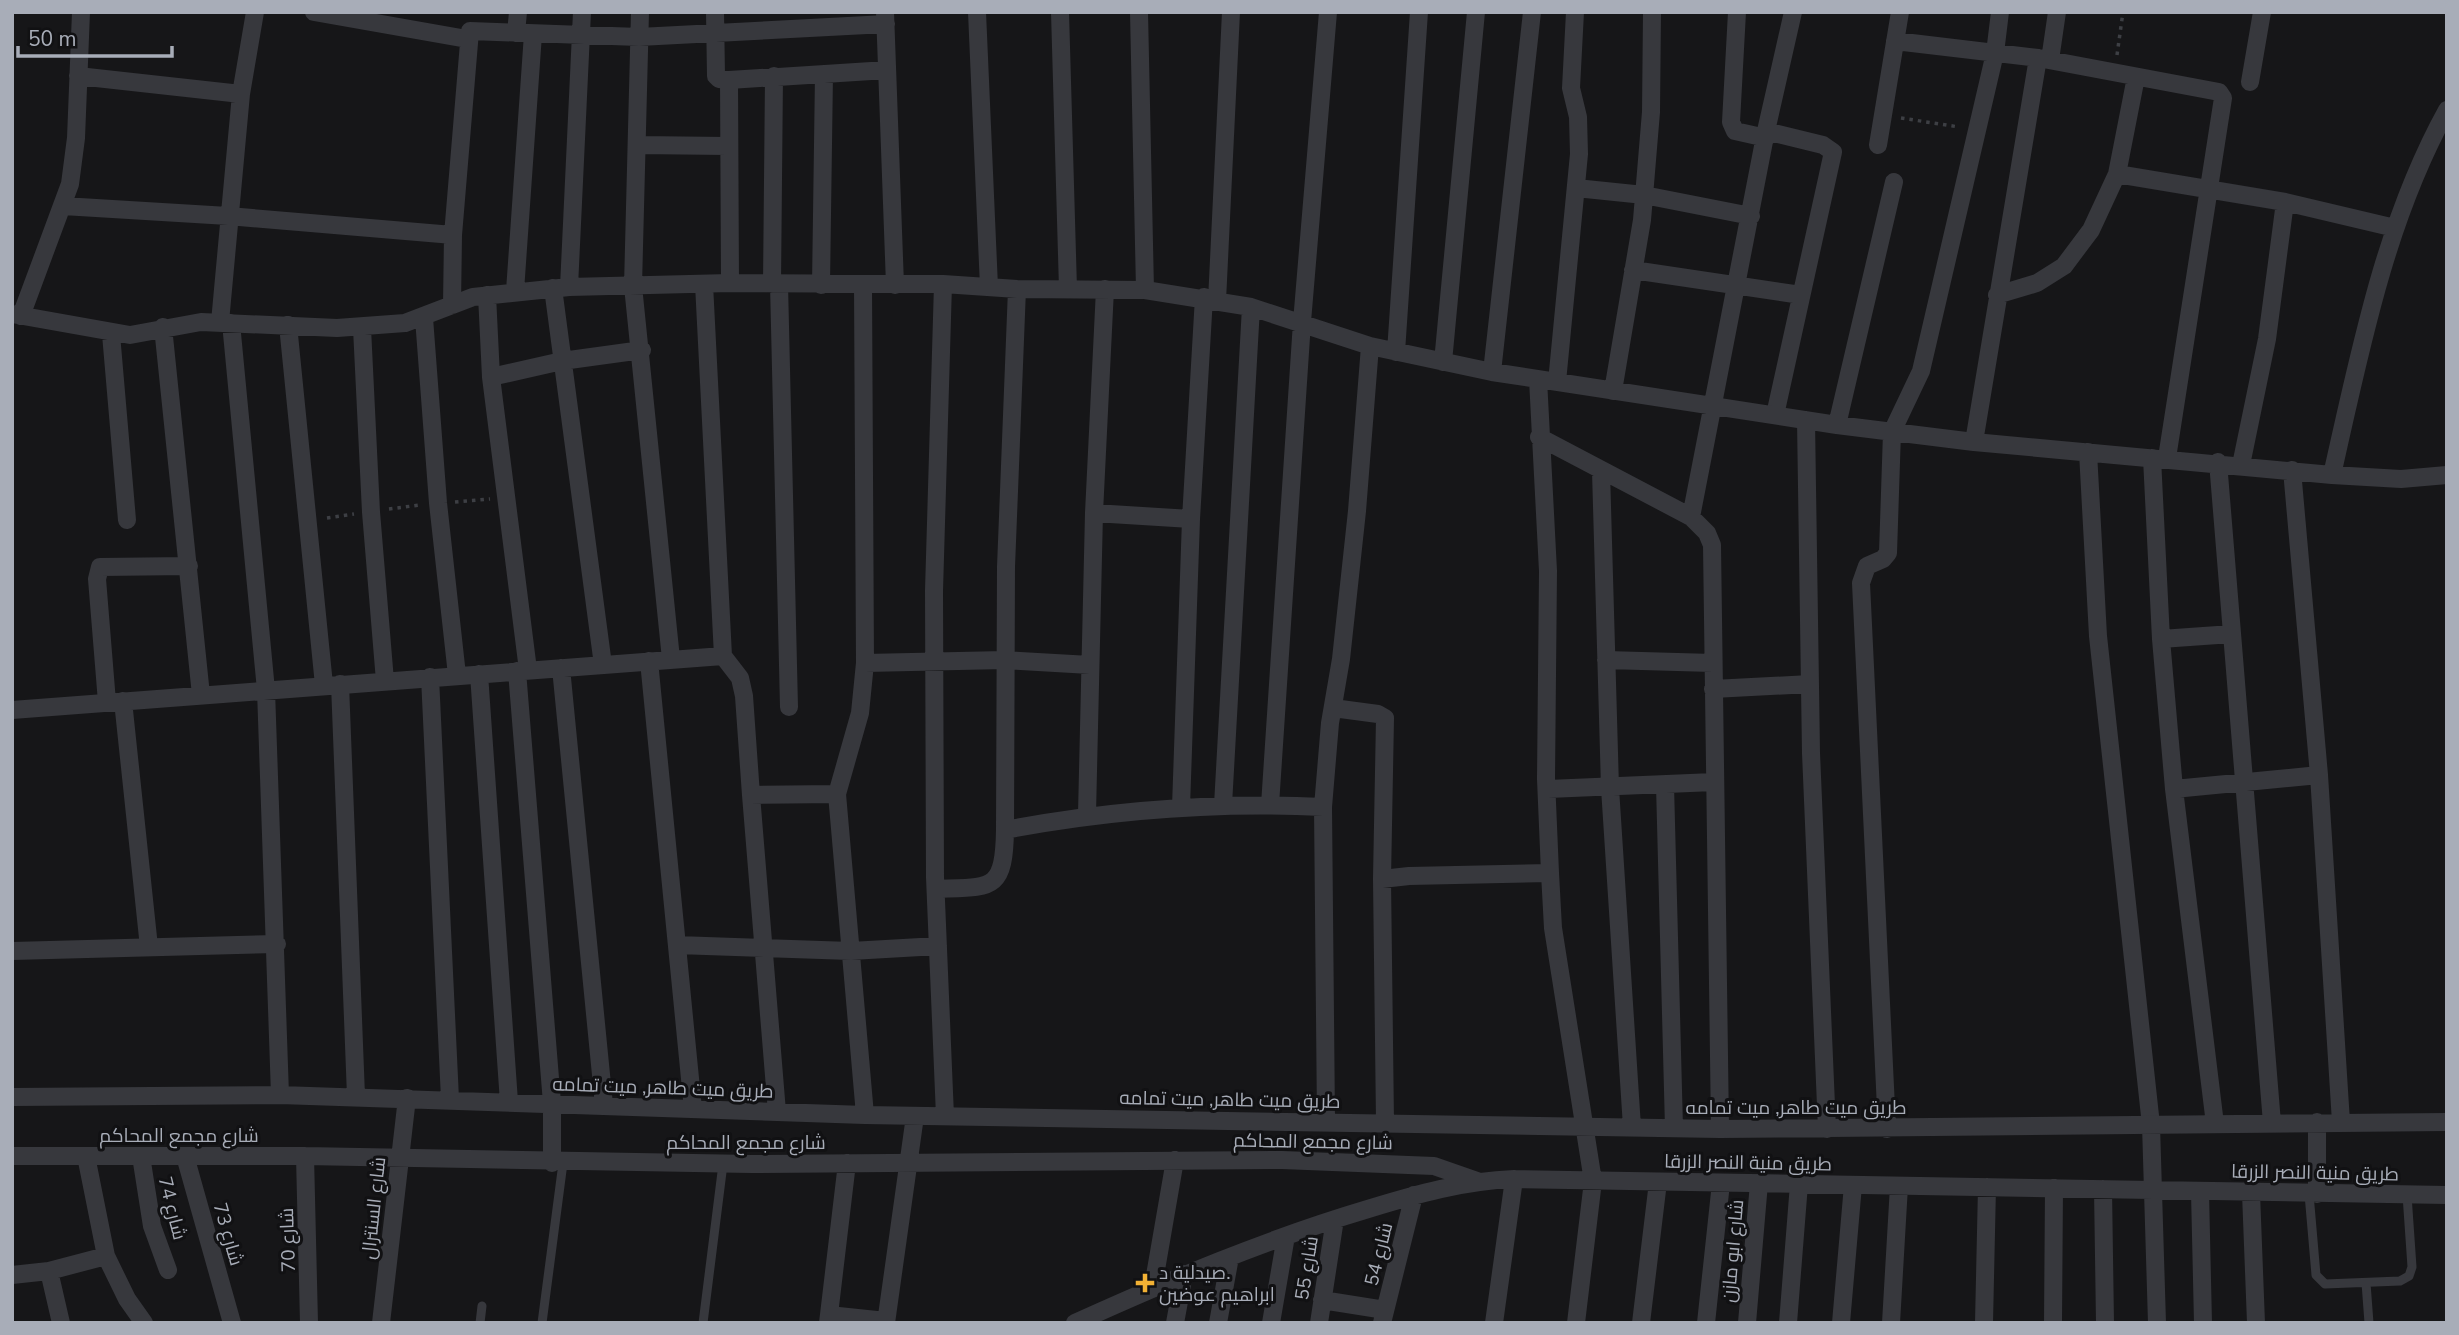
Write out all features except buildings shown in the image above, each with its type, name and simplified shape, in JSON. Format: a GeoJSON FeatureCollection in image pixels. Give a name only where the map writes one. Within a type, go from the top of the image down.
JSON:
{"type":"FeatureCollection","features":[{"type":"Feature","properties":{"kind":"street"},"geometry":{"type":"LineString","coordinates":[[81,12],[74,161],[63,206],[17,315],[111,334],[130,335],[163,327],[225,322],[362,328],[424,318],[452,305],[487,295],[561,288],[730,283],[943,284],[1017,289],[1145,290],[1251,307],[1370,346],[1492,372],[1837,425],[1974,442],[2218,462],[2332,475],[2401,479],[2447,475]]}},
{"type":"Feature","properties":{"kind":"street"},"geometry":{"type":"LineString","coordinates":[[255,12],[241,94],[228,216],[225,322],[266,690],[277,944],[280,1095]]}},
{"type":"Feature","properties":{"kind":"street"},"geometry":{"type":"LineString","coordinates":[[314,12],[467,39]]}},
{"type":"Feature","properties":{"kind":"street"},"geometry":{"type":"LineString","coordinates":[[515,291],[524,34],[518,12]]}},
{"type":"Feature","properties":{"kind":"street"},"geometry":{"type":"LineString","coordinates":[[582,12],[561,288],[562,361],[603,665]]}},
{"type":"Feature","properties":{"kind":"street"},"geometry":{"type":"LineString","coordinates":[[640,12],[633,286],[642,350],[671,659]]}},
{"type":"Feature","properties":{"kind":"street"},"geometry":{"type":"LineString","coordinates":[[715,12],[716,76],[719,79],[887,69]]}},
{"type":"Feature","properties":{"kind":"street"},"geometry":{"type":"LineString","coordinates":[[977,12],[989,287]]}},
{"type":"Feature","properties":{"kind":"street"},"geometry":{"type":"LineString","coordinates":[[1060,12],[1068,289]]}},
{"type":"Feature","properties":{"kind":"street"},"geometry":{"type":"LineString","coordinates":[[1139,12],[1145,290]]}},
{"type":"Feature","properties":{"kind":"street"},"geometry":{"type":"LineString","coordinates":[[1181,807],[1191,519],[1231,12]]}},
{"type":"Feature","properties":{"kind":"street"},"geometry":{"type":"LineString","coordinates":[[1270,805],[1302,322],[1328,12]]}},
{"type":"Feature","properties":{"kind":"street"},"geometry":{"type":"LineString","coordinates":[[1396,352],[1419,12]]}},
{"type":"Feature","properties":{"kind":"street"},"geometry":{"type":"LineString","coordinates":[[1443,362],[1476,12]]}},
{"type":"Feature","properties":{"kind":"street"},"geometry":{"type":"LineString","coordinates":[[1492,372],[1532,12]]}},
{"type":"Feature","properties":{"kind":"street"},"geometry":{"type":"LineString","coordinates":[[1557,382],[1576,188],[1578,117],[1571,88],[1575,12]]}},
{"type":"Feature","properties":{"kind":"street"},"geometry":{"type":"LineString","coordinates":[[1614,390],[1644,195],[1651,112],[1651,12]]}},
{"type":"Feature","properties":{"kind":"street"},"geometry":{"type":"LineString","coordinates":[[1737,12],[1731,122],[1735,131],[1823,145],[1833,152],[1775,415]]}},
{"type":"Feature","properties":{"kind":"street"},"geometry":{"type":"LineString","coordinates":[[1691,517],[1766,134],[1793,12]]}},
{"type":"Feature","properties":{"kind":"street"},"geometry":{"type":"LineString","coordinates":[[1878,145],[1900,12]]}},
{"type":"Feature","properties":{"kind":"street"},"geometry":{"type":"LineString","coordinates":[[1887,1129],[1861,583],[1867,566],[1883,559],[1888,553],[1892,432],[1920,371],[1995,53],[2000,12]]}},
{"type":"Feature","properties":{"kind":"street"},"geometry":{"type":"LineString","coordinates":[[1974,442],[1997,295],[2044,59],[2057,12]]}},
{"type":"Feature","properties":{"kind":"street"},"geometry":{"type":"LineString","coordinates":[[2250,82],[2262,12]]}},
{"type":"Feature","properties":{"kind":"street"},"geometry":{"type":"LineString","coordinates":[[452,305],[453,236],[467,39],[470,31],[639,37],[886,18],[895,285]]}},
{"type":"Feature","properties":{"kind":"street"},"geometry":{"type":"LineString","coordinates":[[1895,41],[2044,59],[2219,92],[2223,98],[2159,458],[2161,639],[2174,789],[2215,1124]]}},
{"type":"Feature","properties":{"kind":"street"},"geometry":{"type":"LineString","coordinates":[[821,285],[824,74]]}},
{"type":"Feature","properties":{"kind":"street"},"geometry":{"type":"LineString","coordinates":[[78,76],[241,94]]}},
{"type":"Feature","properties":{"kind":"street"},"geometry":{"type":"LineString","coordinates":[[774,76],[776,284],[789,707]]}},
{"type":"Feature","properties":{"kind":"street"},"geometry":{"type":"LineString","coordinates":[[1997,295],[2037,283],[2064,266],[2091,230],[2117,174],[2137,76]]}},
{"type":"Feature","properties":{"kind":"street"},"geometry":{"type":"LineString","coordinates":[[729,79],[727,146],[730,283]]}},
{"type":"Feature","properties":{"kind":"street"},"geometry":{"type":"LineString","coordinates":[[2332,475],[2345,414],[2395,228],[2447,110]]}},
{"type":"Feature","properties":{"kind":"street"},"geometry":{"type":"LineString","coordinates":[[638,145],[727,146]]}},
{"type":"Feature","properties":{"kind":"street"},"geometry":{"type":"LineString","coordinates":[[2117,174],[2285,202],[2395,228]]}},
{"type":"Feature","properties":{"kind":"street"},"geometry":{"type":"LineString","coordinates":[[1837,425],[1894,182]]}},
{"type":"Feature","properties":{"kind":"street"},"geometry":{"type":"LineString","coordinates":[[1576,188],[1644,195],[1751,216]]}},
{"type":"Feature","properties":{"kind":"street"},"geometry":{"type":"LineString","coordinates":[[2241,465],[2267,339],[2285,202]]}},
{"type":"Feature","properties":{"kind":"street"},"geometry":{"type":"LineString","coordinates":[[63,206],[228,216],[453,236]]}},
{"type":"Feature","properties":{"kind":"street"},"geometry":{"type":"LineString","coordinates":[[1633,270],[1801,295]]}},
{"type":"Feature","properties":{"kind":"street"},"geometry":{"type":"LineString","coordinates":[[704,284],[723,656],[740,678],[744,696],[777,1112]]}},
{"type":"Feature","properties":{"kind":"street"},"geometry":{"type":"LineString","coordinates":[[943,284],[934,660],[936,889],[944,1116]]}},
{"type":"Feature","properties":{"kind":"street"},"geometry":{"type":"LineString","coordinates":[[863,285],[865,663],[860,713],[837,794],[865,1115]]}},
{"type":"Feature","properties":{"kind":"street"},"geometry":{"type":"LineString","coordinates":[[936,889],[980,888],[994,881],[1003,869],[1006,567],[1017,289]]}},
{"type":"Feature","properties":{"kind":"street"},"geometry":{"type":"LineString","coordinates":[[1087,814],[1094,513],[1105,289]]}},
{"type":"Feature","properties":{"kind":"street"},"geometry":{"type":"LineString","coordinates":[[487,295],[491,376],[506,498],[522,671],[558,1163]]}},
{"type":"Feature","properties":{"kind":"street"},"geometry":{"type":"LineString","coordinates":[[1223,805],[1251,307]]}},
{"type":"Feature","properties":{"kind":"street"},"geometry":{"type":"LineString","coordinates":[[424,318],[438,503],[457,675]]}},
{"type":"Feature","properties":{"kind":"street"},"geometry":{"type":"LineString","coordinates":[[288,326],[306,521],[332,685],[356,1096]]}},
{"type":"Feature","properties":{"kind":"street"},"geometry":{"type":"LineString","coordinates":[[163,327],[201,695]]}},
{"type":"Feature","properties":{"kind":"street"},"geometry":{"type":"LineString","coordinates":[[362,328],[371,512],[385,681]]}},
{"type":"Feature","properties":{"kind":"street"},"geometry":{"type":"LineString","coordinates":[[111,334],[127,520]]}},
{"type":"Feature","properties":{"kind":"street"},"geometry":{"type":"LineString","coordinates":[[1326,1121],[1323,807],[1333,708],[1342,659],[1370,346]]}},
{"type":"Feature","properties":{"kind":"street"},"geometry":{"type":"LineString","coordinates":[[491,376],[562,361],[642,350]]}},
{"type":"Feature","properties":{"kind":"street"},"geometry":{"type":"LineString","coordinates":[[1538,379],[1548,571],[1548,789],[1553,928],[1593,1181],[1576,1323]]}},
{"type":"Feature","properties":{"kind":"street"},"geometry":{"type":"LineString","coordinates":[[1807,420],[1810,684],[1827,1129]]}},
{"type":"Feature","properties":{"kind":"street"},"geometry":{"type":"LineString","coordinates":[[1539,437],[1691,517],[1707,533],[1712,545],[1720,1129]]}},
{"type":"Feature","properties":{"kind":"street"},"geometry":{"type":"LineString","coordinates":[[2088,452],[2098,636],[2151,1131],[2157,1323]]}},
{"type":"Feature","properties":{"kind":"street"},"geometry":{"type":"LineString","coordinates":[[2218,462],[2272,1123]]}},
{"type":"Feature","properties":{"kind":"street"},"geometry":{"type":"LineString","coordinates":[[2292,470],[2319,775],[2341,1122]]}},
{"type":"Feature","properties":{"kind":"street"},"geometry":{"type":"LineString","coordinates":[[1601,471],[1610,788],[1632,1128]]}},
{"type":"Feature","properties":{"kind":"street"},"geometry":{"type":"LineString","coordinates":[[1094,513],[1191,519]]}},
{"type":"Feature","properties":{"kind":"street"},"geometry":{"type":"LineString","coordinates":[[149,947],[97,579],[100,567],[189,566]]}},
{"type":"Feature","properties":{"kind":"street"},"geometry":{"type":"LineString","coordinates":[[2161,639],[2232,634]]}},
{"type":"Feature","properties":{"kind":"street"},"geometry":{"type":"LineString","coordinates":[[12,710],[723,656]]}},
{"type":"Feature","properties":{"kind":"street"},"geometry":{"type":"LineString","coordinates":[[865,663],[1006,660],[1090,665]]}},
{"type":"Feature","properties":{"kind":"street"},"geometry":{"type":"LineString","coordinates":[[1606,660],[1713,663]]}},
{"type":"Feature","properties":{"kind":"street"},"geometry":{"type":"LineString","coordinates":[[649,661],[693,1109]]}},
{"type":"Feature","properties":{"kind":"street"},"geometry":{"type":"LineString","coordinates":[[561,668],[604,1105]]}},
{"type":"Feature","properties":{"kind":"street"},"geometry":{"type":"LineString","coordinates":[[479,674],[509,1102]]}},
{"type":"Feature","properties":{"kind":"street"},"geometry":{"type":"LineString","coordinates":[[430,677],[450,1100]]}},
{"type":"Feature","properties":{"kind":"street"},"geometry":{"type":"LineString","coordinates":[[1713,689],[1810,684]]}},
{"type":"Feature","properties":{"kind":"street"},"geometry":{"type":"LineString","coordinates":[[1333,708],[1378,714],[1385,718],[1382,879],[1385,1122]]}},
{"type":"Feature","properties":{"kind":"street"},"geometry":{"type":"LineString","coordinates":[[2174,789],[2319,775]]}},
{"type":"Feature","properties":{"kind":"street"},"geometry":{"type":"LineString","coordinates":[[1548,789],[1714,782]]}},
{"type":"Feature","properties":{"kind":"street"},"geometry":{"type":"LineString","coordinates":[[1665,785],[1674,1128]]}},
{"type":"Feature","properties":{"kind":"street"},"geometry":{"type":"LineString","coordinates":[[751,795],[837,794]]}},
{"type":"Feature","properties":{"kind":"street"},"geometry":{"type":"LineString","coordinates":[[1005,830],[1087,814],[1181,807],[1323,807]]}},
{"type":"Feature","properties":{"kind":"street"},"geometry":{"type":"LineString","coordinates":[[1382,879],[1550,873]]}},
{"type":"Feature","properties":{"kind":"street"},"geometry":{"type":"LineString","coordinates":[[12,951],[277,944]]}},
{"type":"Feature","properties":{"kind":"street"},"geometry":{"type":"LineString","coordinates":[[677,945],[851,951],[938,946]]}},
{"type":"Feature","properties":{"kind":"street","name":"طريق ميت طاهر, ميت تمامه"},"geometry":{"type":"LineString","coordinates":[[12,1097],[356,1096],[865,1115],[1720,1129],[2151,1131],[2215,1124],[2272,1123],[2317,1128],[2341,1122],[2447,1122]]}},
{"type":"Feature","properties":{"kind":"street","name":"شارع السنترال"},"geometry":{"type":"LineString","coordinates":[[382,1323],[407,1098]]}},
{"type":"Feature","properties":{"kind":"street"},"geometry":{"type":"LineString","coordinates":[[846,1163],[828,1319],[886,1322],[915,1116]]}},
{"type":"Feature","properties":{"kind":"street"},"geometry":{"type":"LineString","coordinates":[[2314,1190],[2317,1128]]}},
{"type":"Feature","properties":{"kind":"street"},"geometry":{"type":"LineString","coordinates":[[86,1156],[106,1256],[127,1298],[144,1323]]}},
{"type":"Feature","properties":{"kind":"street","name":"شارع 74"},"geometry":{"type":"LineString","coordinates":[[141,1156],[152,1226],[168,1270]]}},
{"type":"Feature","properties":{"kind":"street","name":"شارع 73"},"geometry":{"type":"LineString","coordinates":[[186,1156],[232,1323]]}},
{"type":"Feature","properties":{"kind":"street","name":"شارع مجمع المحاكم"},"geometry":{"type":"LineString","coordinates":[[12,1157],[305,1156],[558,1163],[723,1164],[1175,1160],[1434,1166],[1476,1181]]}},
{"type":"Feature","properties":{"kind":"street","name":"شارع 70"},"geometry":{"type":"LineString","coordinates":[[305,1156],[309,1323]]}},
{"type":"Feature","properties":{"kind":"street"},"geometry":{"type":"LineString","coordinates":[[1153,1287],[1175,1160]]}},
{"type":"Feature","properties":{"kind":"street"},"geometry":{"type":"LineString","coordinates":[[1494,1323],[1514,1179]]}},
{"type":"Feature","properties":{"kind":"street","name":"طريق منية النصر الزرقا"},"geometry":{"type":"LineString","coordinates":[[1074,1323],[1184,1274],[1286,1236],[1414,1195],[1476,1181],[1514,1179],[2103,1189],[2154,1184],[2200,1192],[2314,1190],[2447,1195]]}},
{"type":"Feature","properties":{"kind":"street"},"geometry":{"type":"LineString","coordinates":[[1641,1323],[1658,1182]]}},
{"type":"Feature","properties":{"kind":"street"},"geometry":{"type":"LineString","coordinates":[[1706,1323],[1721,1183]]}},
{"type":"Feature","properties":{"kind":"street","name":"شارع ابو مازن"},"geometry":{"type":"LineString","coordinates":[[1747,1323],[1759,1183]]}},
{"type":"Feature","properties":{"kind":"street"},"geometry":{"type":"LineString","coordinates":[[1788,1323],[1799,1184]]}},
{"type":"Feature","properties":{"kind":"street"},"geometry":{"type":"LineString","coordinates":[[1841,1323],[1853,1185]]}},
{"type":"Feature","properties":{"kind":"street"},"geometry":{"type":"LineString","coordinates":[[1891,1323],[1899,1186]]}},
{"type":"Feature","properties":{"kind":"street"},"geometry":{"type":"LineString","coordinates":[[1984,1323],[1987,1187]]}},
{"type":"Feature","properties":{"kind":"street"},"geometry":{"type":"LineString","coordinates":[[2053,1323],[2054,1188]]}},
{"type":"Feature","properties":{"kind":"street"},"geometry":{"type":"LineString","coordinates":[[2103,1189],[2105,1323]]}},
{"type":"Feature","properties":{"kind":"street"},"geometry":{"type":"LineString","coordinates":[[2200,1192],[2203,1323]]}},
{"type":"Feature","properties":{"kind":"street"},"geometry":{"type":"LineString","coordinates":[[2250,1193],[2256,1323]]}},
{"type":"Feature","properties":{"kind":"street","name":"شارع 54"},"geometry":{"type":"LineString","coordinates":[[1383,1316],[1414,1195]]}},
{"type":"Feature","properties":{"kind":"street","name":"شارع 55"},"geometry":{"type":"LineString","coordinates":[[1319,1323],[1335,1219]]}},
{"type":"Feature","properties":{"kind":"street"},"geometry":{"type":"LineString","coordinates":[[1271,1323],[1286,1236]]}},
{"type":"Feature","properties":{"kind":"street"},"geometry":{"type":"LineString","coordinates":[[12,1275],[49,1271],[106,1256]]}},
{"type":"Feature","properties":{"kind":"street"},"geometry":{"type":"LineString","coordinates":[[1218,1323],[1230,1257]]}},
{"type":"Feature","properties":{"kind":"street"},"geometry":{"type":"LineString","coordinates":[[49,1271],[61,1323]]}},
{"type":"Feature","properties":{"kind":"street"},"geometry":{"type":"LineString","coordinates":[[1175,1323],[1184,1274]]}},
{"type":"Feature","properties":{"kind":"street"},"geometry":{"type":"LineString","coordinates":[[1322,1300],[1383,1316]]}},
{"type":"Feature","properties":{"kind":"lane"},"geometry":{"type":"LineString","coordinates":[[542,1323],[558,1163]]}},
{"type":"Feature","properties":{"kind":"lane"},"geometry":{"type":"LineString","coordinates":[[703,1323],[723,1164]]}},
{"type":"Feature","properties":{"kind":"lane"},"geometry":{"type":"LineString","coordinates":[[2314,1190],[2318,1279],[2325,1284],[2400,1281],[2412,1272],[2407,1195]]}},
{"type":"Feature","properties":{"kind":"lane"},"geometry":{"type":"LineString","coordinates":[[2366,1283],[2369,1323]]}},
{"type":"Feature","properties":{"kind":"lane"},"geometry":{"type":"LineString","coordinates":[[480,1323],[482,1306]]}},
{"type":"Feature","properties":{"kind":"path"},"geometry":{"type":"LineString","coordinates":[[2115,73],[2123,12]]}},
{"type":"Feature","properties":{"kind":"path"},"geometry":{"type":"LineString","coordinates":[[1883,116],[1975,129]]}},
{"type":"Feature","properties":{"kind":"path"},"geometry":{"type":"LineString","coordinates":[[306,521],[438,503],[506,498]]}},
{"type":"Feature","properties":{"kind":"place","name":"صيدلية د. ابراهيم عوضين"},"geometry":{"type":"Point","coordinates":[1145,1283]}}]}
